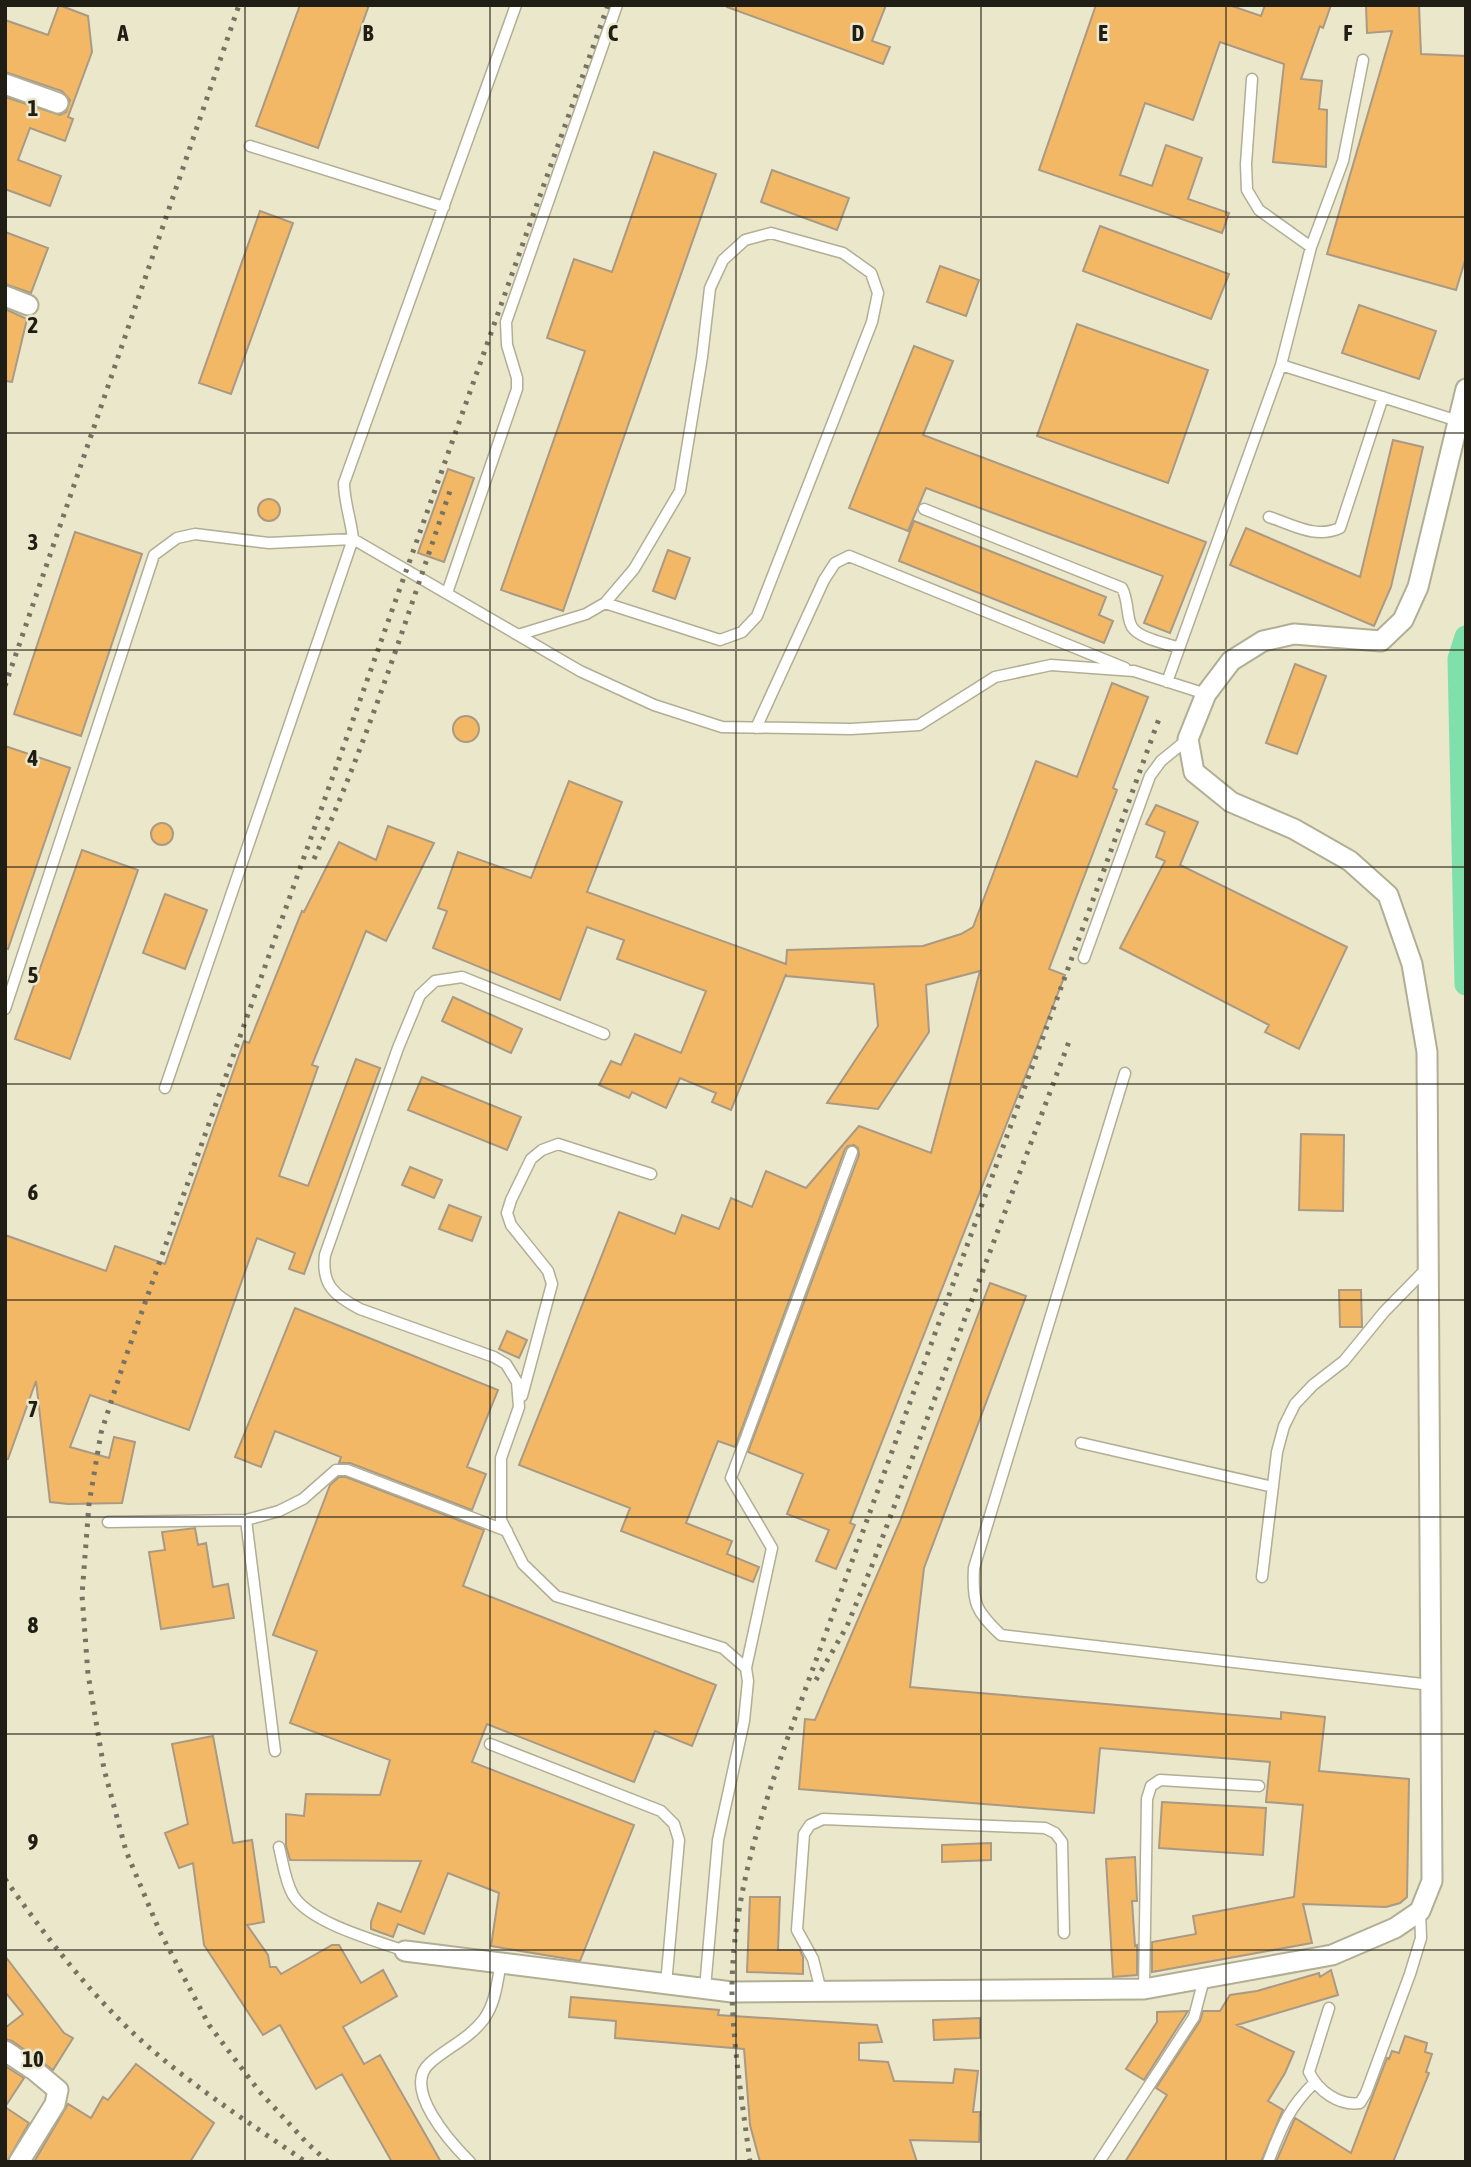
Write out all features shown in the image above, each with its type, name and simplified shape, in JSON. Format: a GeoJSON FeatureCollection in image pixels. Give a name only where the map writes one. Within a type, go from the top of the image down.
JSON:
{"type":"FeatureCollection","features":[{"type":"Feature","properties":{"kind":"street"},"geometry":{"type":"LineString","coordinates":[[5,84],[58,103]]}},
{"type":"Feature","properties":{"kind":"street"},"geometry":{"type":"LineString","coordinates":[[5,296],[29,305]]}},
{"type":"Feature","properties":{"kind":"street"},"geometry":{"type":"LineString","coordinates":[[405,1951],[732,1992],[1144,1989],[1332,1955],[1395,1928],[1420,1911],[1432,1881],[1430,1265],[1427,1052],[1412,964],[1388,895],[1350,861],[1294,829],[1231,802],[1194,772],[1188,739],[1206,694],[1231,662],[1264,640],[1294,634],[1381,641],[1403,620],[1418,587],[1466,389]]}},
{"type":"Feature","properties":{"kind":"street"},"geometry":{"type":"LineString","coordinates":[[5,2051],[58,2090],[55,2104],[19,2162]]}},
{"type":"Feature","properties":{"kind":"lane"},"geometry":{"type":"LineString","coordinates":[[165,1088],[353,539],[344,483],[516,5]]}},
{"type":"Feature","properties":{"kind":"lane"},"geometry":{"type":"LineString","coordinates":[[447,593],[517,389],[517,378],[507,345],[506,321],[617,5]]}},
{"type":"Feature","properties":{"kind":"lane"},"geometry":{"type":"LineString","coordinates":[[1167,681],[1281,365],[1311,247],[1343,161],[1363,60]]}},
{"type":"Feature","properties":{"kind":"lane"},"geometry":{"type":"LineString","coordinates":[[1252,79],[1246,164],[1247,190],[1259,210],[1311,247]]}},
{"type":"Feature","properties":{"kind":"lane"},"geometry":{"type":"LineString","coordinates":[[250,146],[444,207]]}},
{"type":"Feature","properties":{"kind":"lane"},"geometry":{"type":"LineString","coordinates":[[517,635],[586,614],[605,603],[634,569],[680,491],[702,358],[709,288],[723,260],[745,240],[771,233],[843,253],[871,273],[878,293],[872,322],[757,616],[741,632],[720,640],[605,603]]}},
{"type":"Feature","properties":{"kind":"lane"},"geometry":{"type":"LineString","coordinates":[[1281,365],[1458,421]]}},
{"type":"Feature","properties":{"kind":"lane"},"geometry":{"type":"LineString","coordinates":[[1269,517],[1318,533],[1340,528],[1383,397]]}},
{"type":"Feature","properties":{"kind":"lane"},"geometry":{"type":"LineString","coordinates":[[924,509],[1122,588],[1128,599],[1132,626],[1140,634],[1179,648]]}},
{"type":"Feature","properties":{"kind":"lane"},"geometry":{"type":"LineString","coordinates":[[5,1009],[154,555],[177,538],[195,534],[269,543],[353,539],[580,671],[654,705],[722,727],[851,729],[919,725],[995,677],[1051,665],[1134,671]]}},
{"type":"Feature","properties":{"kind":"lane"},"geometry":{"type":"LineString","coordinates":[[756,728],[824,580],[835,563],[849,556],[1134,671],[1206,694]]}},
{"type":"Feature","properties":{"kind":"lane"},"geometry":{"type":"LineString","coordinates":[[1084,958],[1150,776],[1161,761],[1188,739]]}},
{"type":"Feature","properties":{"kind":"lane"},"geometry":{"type":"LineString","coordinates":[[519,1407],[517,1382],[506,1364],[494,1357],[360,1309],[340,1298],[328,1285],[323,1268],[325,1255],[398,1048],[420,995],[435,981],[462,977],[604,1034]]}},
{"type":"Feature","properties":{"kind":"lane"},"geometry":{"type":"LineString","coordinates":[[1125,1073],[974,1569],[972,1594],[982,1616],[1001,1635],[1431,1685]]}},
{"type":"Feature","properties":{"kind":"lane"},"geometry":{"type":"LineString","coordinates":[[652,1174],[558,1144],[542,1150],[531,1159],[511,1200],[507,1213],[511,1225],[548,1271],[552,1284],[519,1407],[501,1458],[501,1520],[523,1564],[556,1596],[723,1648],[746,1668]]}},
{"type":"Feature","properties":{"kind":"lane"},"geometry":{"type":"LineString","coordinates":[[705,1988],[718,1840],[744,1721],[748,1681],[746,1668],[772,1548],[731,1478],[852,1152]]}},
{"type":"Feature","properties":{"kind":"lane"},"geometry":{"type":"LineString","coordinates":[[1262,1577],[1280,1439],[1295,1404],[1313,1385],[1344,1362],[1384,1312],[1430,1265]]}},
{"type":"Feature","properties":{"kind":"lane"},"geometry":{"type":"LineString","coordinates":[[1081,1443],[1273,1487]]}},
{"type":"Feature","properties":{"kind":"lane"},"geometry":{"type":"LineString","coordinates":[[108,1522],[246,1520],[279,1511],[303,1499],[336,1470],[347,1470],[507,1531]]}},
{"type":"Feature","properties":{"kind":"lane"},"geometry":{"type":"LineString","coordinates":[[246,1520],[275,1751]]}},
{"type":"Feature","properties":{"kind":"lane"},"geometry":{"type":"LineString","coordinates":[[490,1744],[661,1811],[674,1825],[679,1840],[666,1983]]}},
{"type":"Feature","properties":{"kind":"lane"},"geometry":{"type":"LineString","coordinates":[[1144,1989],[1147,1799],[1152,1786],[1160,1780],[1259,1786]]}},
{"type":"Feature","properties":{"kind":"lane"},"geometry":{"type":"LineString","coordinates":[[821,1991],[813,1959],[797,1930],[804,1834],[810,1825],[823,1819],[1045,1828],[1055,1833],[1062,1842],[1064,1933]]}},
{"type":"Feature","properties":{"kind":"lane"},"geometry":{"type":"LineString","coordinates":[[279,1847],[288,1885],[304,1908],[346,1930],[405,1951]]}},
{"type":"Feature","properties":{"kind":"lane"},"geometry":{"type":"LineString","coordinates":[[1329,2008],[1310,2073],[1322,2091],[1351,2104],[1360,2103],[1410,1974],[1421,1938],[1420,1911]]}},
{"type":"Feature","properties":{"kind":"lane"},"geometry":{"type":"LineString","coordinates":[[470,2162],[439,2127],[421,2092],[420,2077],[427,2065],[483,2020],[494,2001],[501,1963]]}},
{"type":"Feature","properties":{"kind":"lane"},"geometry":{"type":"LineString","coordinates":[[1099,2162],[1194,2017],[1204,1979]]}},
{"type":"Feature","properties":{"kind":"lane"},"geometry":{"type":"LineString","coordinates":[[1268,2162],[1286,2117],[1295,2102],[1314,2082]]}},
{"type":"Feature","properties":{"kind":"building"},"geometry":{"type":"Polygon","coordinates":[[[59,5],[88,16],[92,52],[68,117],[73,119],[65,141],[30,128],[18,160],[61,176],[50,206],[5,189],[5,97],[60,115],[66,112],[70,100],[62,91],[5,72],[5,20],[48,35],[59,5]]]}},
{"type":"Feature","properties":{"kind":"building"},"geometry":{"type":"Polygon","coordinates":[[[300,5],[369,5],[318,148],[256,126],[300,5]]]}},
{"type":"Feature","properties":{"kind":"building"},"geometry":{"type":"Polygon","coordinates":[[[727,5],[886,5],[872,41],[890,47],[883,64],[727,5]]]}},
{"type":"Feature","properties":{"kind":"building"},"geometry":{"type":"Polygon","coordinates":[[[1096,5],[1229,5],[1261,16],[1265,5],[1331,5],[1323,28],[1320,26],[1301,79],[1322,81],[1319,109],[1327,110],[1326,167],[1273,162],[1284,64],[1220,42],[1193,120],[1145,103],[1120,175],[1152,186],[1166,145],[1202,158],[1188,199],[1229,213],[1222,233],[1039,170],[1096,5]]]}},
{"type":"Feature","properties":{"kind":"building"},"geometry":{"type":"Polygon","coordinates":[[[1366,5],[1419,5],[1421,54],[1466,56],[1466,257],[1456,290],[1327,254],[1392,31],[1367,33],[1366,5]]]}},
{"type":"Feature","properties":{"kind":"building"},"geometry":{"type":"Polygon","coordinates":[[[654,152],[716,174],[563,611],[501,590],[585,351],[547,338],[574,259],[612,272],[654,152]]]}},
{"type":"Feature","properties":{"kind":"building"},"geometry":{"type":"Polygon","coordinates":[[[772,170],[849,198],[837,230],[761,202],[772,170]]]}},
{"type":"Feature","properties":{"kind":"building"},"geometry":{"type":"Polygon","coordinates":[[[260,211],[293,223],[231,394],[199,383],[260,211]]]}},
{"type":"Feature","properties":{"kind":"building"},"geometry":{"type":"Polygon","coordinates":[[[1100,226],[1229,274],[1211,319],[1083,271],[1100,226]]]}},
{"type":"Feature","properties":{"kind":"building"},"geometry":{"type":"Polygon","coordinates":[[[5,232],[48,248],[31,293],[5,284],[5,232]]]}},
{"type":"Feature","properties":{"kind":"building"},"geometry":{"type":"Polygon","coordinates":[[[940,266],[979,280],[966,316],[927,302],[940,266]]]}},
{"type":"Feature","properties":{"kind":"building"},"geometry":{"type":"Polygon","coordinates":[[[1359,305],[1436,331],[1419,379],[1342,353],[1359,305]]]}},
{"type":"Feature","properties":{"kind":"building"},"geometry":{"type":"Polygon","coordinates":[[[5,309],[27,319],[12,382],[5,381],[5,309]]]}},
{"type":"Feature","properties":{"kind":"building"},"geometry":{"type":"Polygon","coordinates":[[[1077,324],[1208,370],[1168,483],[1037,436],[1077,324]]]}},
{"type":"Feature","properties":{"kind":"building"},"geometry":{"type":"Polygon","coordinates":[[[914,346],[953,361],[923,435],[1206,542],[1170,633],[1144,623],[1163,576],[926,488],[908,531],[849,508],[914,346]]]}},
{"type":"Feature","properties":{"kind":"building"},"geometry":{"type":"Polygon","coordinates":[[[1393,440],[1423,447],[1391,587],[1374,626],[1230,565],[1246,528],[1360,577],[1393,440]]]}},
{"type":"Feature","properties":{"kind":"building"},"geometry":{"type":"Polygon","coordinates":[[[448,469],[474,478],[444,562],[418,553],[448,469]]]}},
{"type":"Feature","properties":{"kind":"building"},"geometry":{"type":"Polygon","coordinates":[[[269,499],[277,502],[280,510],[277,518],[269,521],[261,518],[258,510],[261,502],[269,499]]]}},
{"type":"Feature","properties":{"kind":"building"},"geometry":{"type":"Polygon","coordinates":[[[914,521],[1106,597],[1099,615],[1113,621],[1104,643],[899,561],[914,521]]]}},
{"type":"Feature","properties":{"kind":"building"},"geometry":{"type":"Polygon","coordinates":[[[75,532],[142,554],[81,736],[14,714],[75,532]]]}},
{"type":"Feature","properties":{"kind":"building"},"geometry":{"type":"Polygon","coordinates":[[[668,550],[690,558],[675,599],[653,591],[668,550]]]}},
{"type":"Feature","properties":{"kind":"building"},"geometry":{"type":"Polygon","coordinates":[[[1295,664],[1326,676],[1297,754],[1266,743],[1295,664]]]}},
{"type":"Feature","properties":{"kind":"building"},"geometry":{"type":"Polygon","coordinates":[[[1112,683],[1148,697],[1113,788],[1117,790],[1049,969],[1065,975],[850,1523],[855,1525],[836,1569],[816,1561],[829,1530],[787,1514],[803,1474],[748,1452],[859,1155],[858,1148],[854,1145],[845,1149],[735,1447],[718,1441],[686,1523],[732,1541],[727,1554],[759,1567],[753,1582],[621,1531],[630,1508],[519,1465],[619,1212],[675,1234],[682,1215],[719,1229],[731,1198],[752,1207],[766,1171],[806,1188],[859,1126],[931,1153],[980,971],[926,985],[929,1032],[878,1109],[827,1103],[878,1026],[874,984],[786,974],[731,1110],[712,1102],[716,1093],[680,1078],[666,1108],[632,1092],[629,1098],[599,1085],[611,1061],[621,1065],[635,1034],[681,1053],[706,991],[617,959],[624,940],[587,927],[560,1000],[433,948],[447,911],[438,908],[458,852],[531,878],[569,781],[622,802],[587,892],[786,964],[787,950],[923,946],[961,934],[973,927],[1036,761],[1077,777],[1112,683]]]}},
{"type":"Feature","properties":{"kind":"building"},"geometry":{"type":"Polygon","coordinates":[[[466,716],[475,720],[479,729],[475,738],[466,742],[457,738],[453,729],[457,720],[466,716]]]}},
{"type":"Feature","properties":{"kind":"building"},"geometry":{"type":"Polygon","coordinates":[[[5,746],[70,768],[8,949],[5,948],[5,746]]]}},
{"type":"Feature","properties":{"kind":"building"},"geometry":{"type":"Polygon","coordinates":[[[1156,805],[1198,822],[1180,865],[1347,947],[1299,1049],[1265,1032],[1269,1025],[1120,948],[1165,861],[1156,857],[1165,832],[1146,824],[1156,805]]]}},
{"type":"Feature","properties":{"kind":"building"},"geometry":{"type":"Polygon","coordinates":[[[162,823],[170,826],[173,834],[170,842],[162,845],[154,842],[151,834],[154,826],[162,823]]]}},
{"type":"Feature","properties":{"kind":"building"},"geometry":{"type":"Polygon","coordinates":[[[388,826],[434,843],[386,941],[366,931],[312,1065],[318,1067],[279,1176],[308,1186],[356,1059],[380,1068],[304,1274],[289,1269],[295,1253],[257,1238],[189,1430],[90,1395],[70,1447],[109,1458],[114,1437],[135,1442],[122,1503],[50,1502],[36,1381],[8,1459],[5,1459],[5,1235],[106,1271],[115,1246],[165,1264],[244,1041],[249,1043],[302,911],[304,912],[339,842],[376,860],[388,826]]]}},
{"type":"Feature","properties":{"kind":"building"},"geometry":{"type":"Polygon","coordinates":[[[82,850],[138,870],[70,1059],[15,1039],[82,850]]]}},
{"type":"Feature","properties":{"kind":"building"},"geometry":{"type":"Polygon","coordinates":[[[165,894],[207,910],[185,969],[143,953],[165,894]]]}},
{"type":"Feature","properties":{"kind":"building"},"geometry":{"type":"Polygon","coordinates":[[[453,997],[522,1029],[511,1053],[442,1021],[453,997]]]}},
{"type":"Feature","properties":{"kind":"building"},"geometry":{"type":"Polygon","coordinates":[[[422,1077],[521,1117],[507,1150],[408,1110],[422,1077]]]}},
{"type":"Feature","properties":{"kind":"building"},"geometry":{"type":"Polygon","coordinates":[[[1301,1134],[1344,1135],[1343,1211],[1299,1210],[1301,1134]]]}},
{"type":"Feature","properties":{"kind":"building"},"geometry":{"type":"Polygon","coordinates":[[[410,1167],[442,1180],[434,1198],[402,1185],[410,1167]]]}},
{"type":"Feature","properties":{"kind":"building"},"geometry":{"type":"Polygon","coordinates":[[[449,1205],[481,1217],[472,1241],[439,1229],[449,1205]]]}},
{"type":"Feature","properties":{"kind":"building"},"geometry":{"type":"Polygon","coordinates":[[[990,1283],[1026,1296],[924,1568],[910,1687],[1281,1719],[1281,1712],[1325,1717],[1319,1771],[1409,1779],[1407,1897],[1400,1903],[1386,1907],[1303,1904],[1312,1943],[1152,1972],[1152,1942],[1196,1934],[1193,1916],[1294,1897],[1303,1805],[1266,1802],[1270,1762],[1100,1748],[1094,1813],[799,1789],[805,1719],[815,1720],[901,1519],[990,1283]]]}},
{"type":"Feature","properties":{"kind":"building"},"geometry":{"type":"Polygon","coordinates":[[[1339,1290],[1361,1290],[1362,1327],[1340,1327],[1339,1290]]]}},
{"type":"Feature","properties":{"kind":"building"},"geometry":{"type":"Polygon","coordinates":[[[295,1308],[498,1390],[467,1467],[486,1474],[472,1510],[350,1463],[339,1463],[341,1457],[275,1431],[261,1467],[235,1457],[295,1308]]]}},
{"type":"Feature","properties":{"kind":"building"},"geometry":{"type":"Polygon","coordinates":[[[507,1331],[527,1340],[519,1358],[499,1349],[507,1331]]]}},
{"type":"Feature","properties":{"kind":"building"},"geometry":{"type":"Polygon","coordinates":[[[339,1477],[346,1477],[484,1530],[463,1586],[716,1685],[692,1746],[655,1731],[634,1782],[487,1724],[472,1762],[634,1825],[580,1961],[491,1946],[499,1893],[448,1873],[424,1934],[398,1924],[393,1937],[371,1929],[378,1903],[401,1912],[421,1861],[290,1860],[286,1846],[286,1814],[304,1816],[306,1794],[380,1795],[390,1760],[290,1723],[317,1651],[273,1635],[330,1485],[339,1477]]]}},
{"type":"Feature","properties":{"kind":"building"},"geometry":{"type":"Polygon","coordinates":[[[195,1528],[198,1545],[206,1543],[213,1587],[228,1584],[234,1618],[161,1629],[149,1552],[165,1550],[162,1532],[195,1528]]]}},
{"type":"Feature","properties":{"kind":"building"},"geometry":{"type":"Polygon","coordinates":[[[213,1736],[233,1843],[252,1840],[264,1922],[247,1925],[268,1955],[270,1967],[276,1967],[281,1974],[332,1945],[339,1945],[361,1983],[383,1970],[397,1996],[343,2027],[364,2064],[380,2055],[441,2162],[392,2162],[342,2074],[316,2089],[280,2025],[263,2035],[204,1945],[193,1863],[179,1868],[165,1833],[188,1824],[172,1744],[213,1736]]]}},
{"type":"Feature","properties":{"kind":"building"},"geometry":{"type":"Polygon","coordinates":[[[1162,1802],[1266,1808],[1263,1855],[1159,1848],[1162,1802]]]}},
{"type":"Feature","properties":{"kind":"building"},"geometry":{"type":"Polygon","coordinates":[[[991,1843],[991,1860],[942,1862],[942,1845],[991,1843]]]}},
{"type":"Feature","properties":{"kind":"building"},"geometry":{"type":"Polygon","coordinates":[[[1135,1857],[1137,1901],[1132,1901],[1137,1975],[1113,1977],[1106,1859],[1135,1857]]]}},
{"type":"Feature","properties":{"kind":"building"},"geometry":{"type":"Polygon","coordinates":[[[750,1897],[780,1897],[778,1950],[800,1950],[803,1957],[803,1974],[747,1972],[750,1897]]]}},
{"type":"Feature","properties":{"kind":"building"},"geometry":{"type":"Polygon","coordinates":[[[5,1956],[64,2033],[73,2038],[53,2070],[12,2041],[5,2039],[5,2028],[23,2014],[5,1992],[5,1956]]]}},
{"type":"Feature","properties":{"kind":"building"},"geometry":{"type":"Polygon","coordinates":[[[1331,1970],[1338,1995],[1237,2025],[1294,2052],[1268,2101],[1283,2110],[1261,2162],[1125,2162],[1167,2095],[1156,2088],[1200,2021],[1203,2011],[1220,2011],[1230,1995],[1257,1991],[1319,1973],[1320,1977],[1331,1970]]]}},
{"type":"Feature","properties":{"kind":"building"},"geometry":{"type":"Polygon","coordinates":[[[571,1997],[719,2010],[718,2015],[877,2025],[882,2042],[859,2043],[859,2060],[888,2062],[894,2081],[953,2083],[955,2069],[978,2071],[973,2112],[980,2112],[979,2142],[910,2140],[917,2162],[760,2162],[750,2125],[744,2049],[615,2038],[616,2021],[569,2017],[571,1997]]]}},
{"type":"Feature","properties":{"kind":"building"},"geometry":{"type":"Polygon","coordinates":[[[1188,2011],[1144,2080],[1126,2069],[1157,2022],[1157,2012],[1188,2011]]]}},
{"type":"Feature","properties":{"kind":"building"},"geometry":{"type":"Polygon","coordinates":[[[980,2018],[980,2038],[934,2040],[933,2020],[980,2018]]]}},
{"type":"Feature","properties":{"kind":"building"},"geometry":{"type":"Polygon","coordinates":[[[1405,2036],[1427,2043],[1425,2052],[1432,2054],[1426,2072],[1429,2073],[1393,2162],[1276,2162],[1295,2118],[1351,2153],[1387,2058],[1389,2059],[1392,2051],[1399,2053],[1405,2036]]]}},
{"type":"Feature","properties":{"kind":"building"},"geometry":{"type":"Polygon","coordinates":[[[136,2064],[214,2123],[190,2162],[34,2162],[68,2104],[91,2118],[103,2097],[108,2100],[136,2064]]]}},
{"type":"Feature","properties":{"kind":"building"},"geometry":{"type":"Polygon","coordinates":[[[5,2066],[24,2078],[5,2107],[5,2066]]]}},
{"type":"Feature","properties":{"kind":"building"},"geometry":{"type":"Polygon","coordinates":[[[5,2107],[29,2123],[7,2162],[5,2162],[5,2107]]]}},
{"type":"Feature","properties":{"kind":"waterway"},"geometry":{"type":"LineString","coordinates":[[1466,637],[1459,659],[1466,984]]}},
{"type":"Feature","properties":{"kind":"railway"},"geometry":{"type":"LineString","coordinates":[[5,686],[239,5]]}},
{"type":"Feature","properties":{"kind":"railway"},"geometry":{"type":"LineString","coordinates":[[328,2162],[259,2091],[209,2025],[160,1932],[126,1851],[104,1769],[88,1674],[82,1595],[89,1504],[101,1433],[125,1359],[608,5]]}},
{"type":"Feature","properties":{"kind":"railway"},"geometry":{"type":"LineString","coordinates":[[314,859],[370,721],[452,485]]}},
{"type":"Feature","properties":{"kind":"railway"},"geometry":{"type":"LineString","coordinates":[[750,2162],[736,2055],[732,1991],[733,1958],[742,1894],[758,1830],[788,1737],[1160,716]]}},
{"type":"Feature","properties":{"kind":"railway"},"geometry":{"type":"LineString","coordinates":[[816,1680],[847,1626],[871,1568],[1070,1039]]}},
{"type":"Feature","properties":{"kind":"railway"},"geometry":{"type":"LineString","coordinates":[[5,1879],[67,1961],[130,2030],[203,2090],[306,2162]]}}]}
